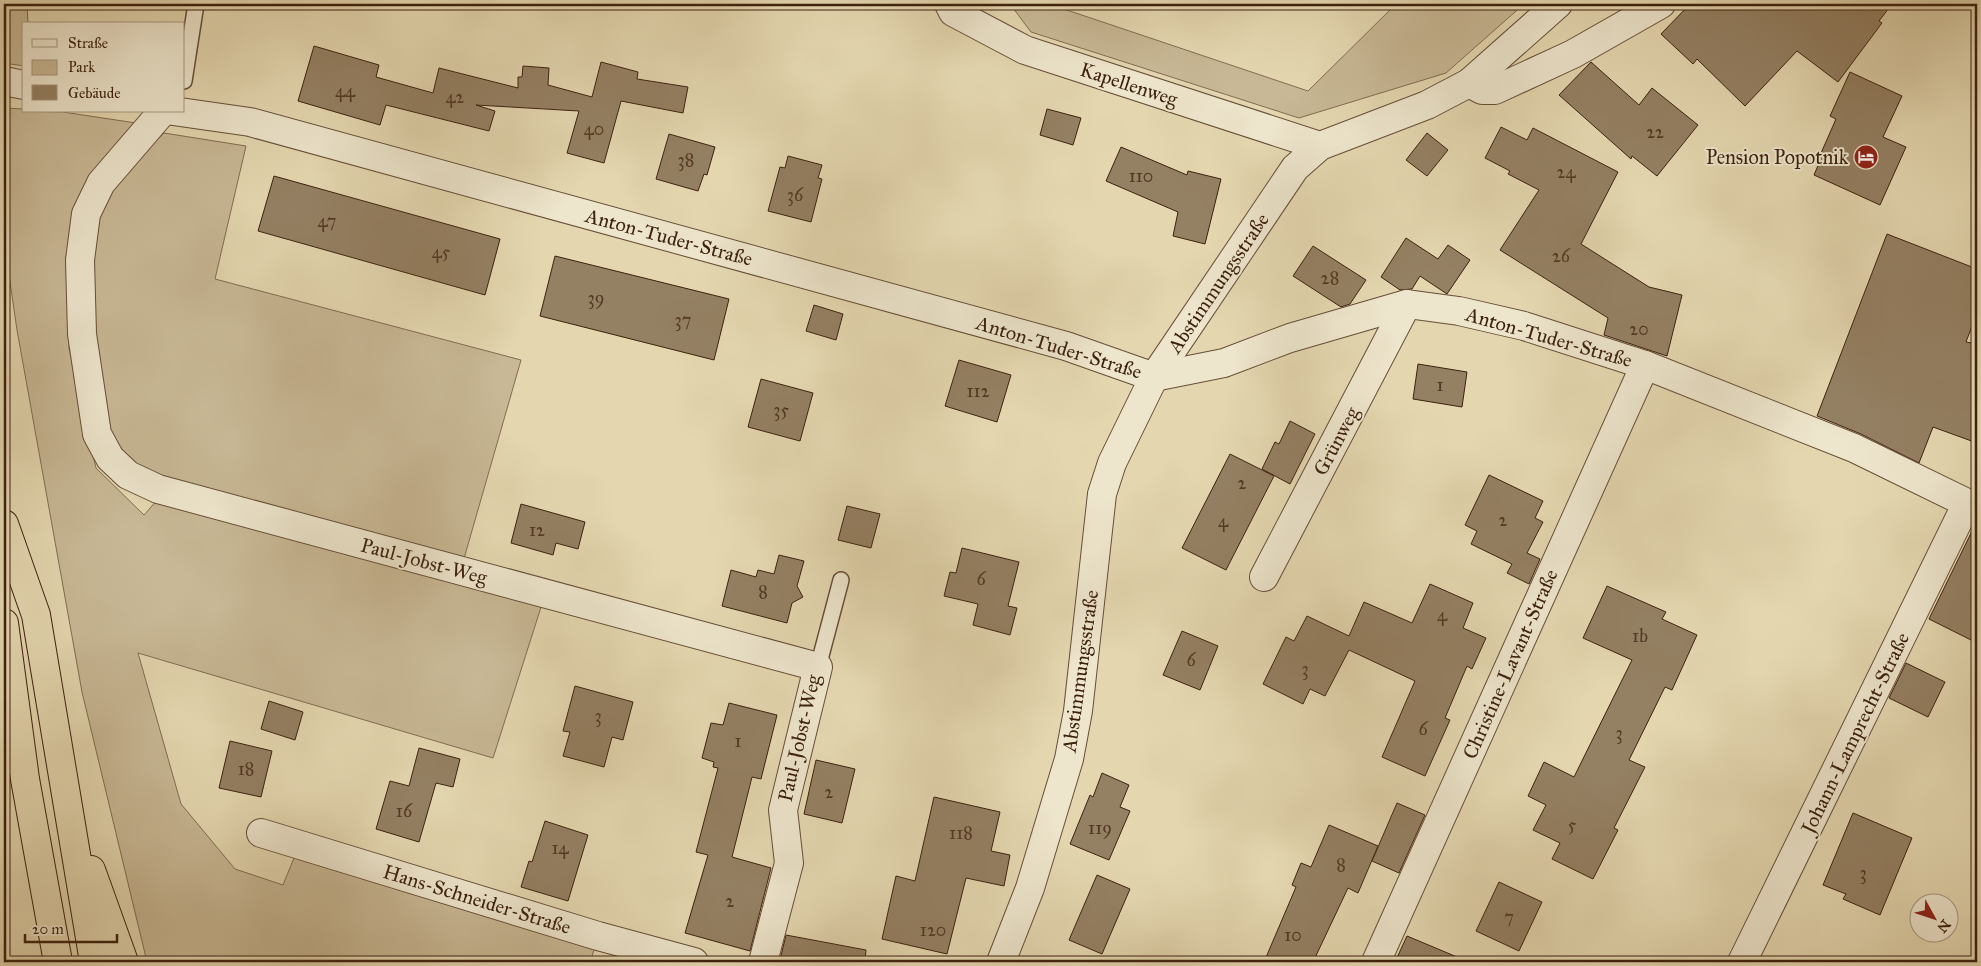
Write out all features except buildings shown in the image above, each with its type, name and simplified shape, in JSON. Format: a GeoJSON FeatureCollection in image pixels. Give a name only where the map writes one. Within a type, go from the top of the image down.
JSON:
{"type":"FeatureCollection","features":[{"type":"Feature","properties":{"kind":"highway"},"geometry":{"type":"LineString","coordinates":[[4,524],[36,615],[94,962]]}},
{"type":"Feature","properties":{"kind":"highway"},"geometry":{"type":"LineString","coordinates":[[4,623],[25,779],[58,962]]}},
{"type":"Feature","properties":{"kind":"highway"},"geometry":{"type":"LineString","coordinates":[[65,796],[124,962]]}},
{"type":"Feature","properties":{"kind":"street","name":"Kapellenweg"},"geometry":{"type":"LineString","coordinates":[[949,4],[953,12],[1025,50],[1320,146]]}},
{"type":"Feature","properties":{"kind":"street","name":"Abstimmungsstraße"},"geometry":{"type":"LineString","coordinates":[[1001,962],[1030,888],[1069,760],[1078,711],[1102,494],[1112,463],[1154,377],[1295,168],[1320,146],[1427,105],[1469,83],[1558,4]]}},
{"type":"Feature","properties":{"kind":"street"},"geometry":{"type":"LineString","coordinates":[[1469,83],[1482,90],[1495,90],[1573,54],[1661,4]]}},
{"type":"Feature","properties":{"kind":"street"},"geometry":{"type":"LineString","coordinates":[[4,81],[22,85]]}},
{"type":"Feature","properties":{"kind":"street","name":"Paul-Jobst-Weg"},"geometry":{"type":"LineString","coordinates":[[162,112],[101,184],[86,214],[80,260],[82,334],[96,434],[110,458],[128,475],[158,489],[818,667],[783,810],[789,863],[763,962]]}},
{"type":"Feature","properties":{"kind":"street","name":"Anton-Tuder-Straße"},"geometry":{"type":"LineString","coordinates":[[179,112],[250,122],[1066,346],[1154,377],[1224,363],[1290,338],[1407,304],[1459,311],[1524,326],[1645,365],[1854,448],[1972,505]]}},
{"type":"Feature","properties":{"kind":"street","name":"Grünweg"},"geometry":{"type":"LineString","coordinates":[[1264,577],[1407,304]]}},
{"type":"Feature","properties":{"kind":"street","name":"Christine-Lavant-Straße"},"geometry":{"type":"LineString","coordinates":[[1376,962],[1645,365]]}},
{"type":"Feature","properties":{"kind":"street","name":"Johann-Lamprecht-Straße"},"geometry":{"type":"LineString","coordinates":[[1742,962],[1972,505]]}},
{"type":"Feature","properties":{"kind":"street","name":"Hans-Schneider-Straße"},"geometry":{"type":"LineString","coordinates":[[261,833],[598,936],[694,962]]}},
{"type":"Feature","properties":{"kind":"lane"},"geometry":{"type":"LineString","coordinates":[[185,75],[196,4]]}},
{"type":"Feature","properties":{"kind":"lane"},"geometry":{"type":"LineString","coordinates":[[818,667],[841,580]]}},
{"type":"Feature","properties":{"kind":"green space"},"geometry":{"type":"Polygon","coordinates":[[[4,4],[27,4],[28,22],[22,22],[22,66],[4,63],[4,4]]]}},
{"type":"Feature","properties":{"kind":"green space"},"geometry":{"type":"Polygon","coordinates":[[[1010,4],[1049,4],[1308,91],[1396,4],[1524,4],[1446,73],[1299,118],[1031,32],[1010,4]]]}},
{"type":"Feature","properties":{"kind":"green space"},"geometry":{"type":"Polygon","coordinates":[[[4,108],[22,109],[22,112],[63,112],[136,123],[75,240],[69,348],[96,468],[144,515],[159,498],[542,604],[493,758],[138,653],[181,804],[235,869],[283,885],[296,853],[594,950],[590,962],[147,962],[82,692],[17,330],[4,241],[4,108]]]}},
{"type":"Feature","properties":{"kind":"green space"},"geometry":{"type":"Polygon","coordinates":[[[164,133],[246,146],[215,279],[521,360],[463,562],[164,481],[130,461],[109,431],[92,334],[93,219],[110,186],[164,133]]]}},
{"type":"Feature","properties":{"kind":"place","name":"Pension Popotnik"},"geometry":{"type":"Point","coordinates":[1866,157]}}]}
